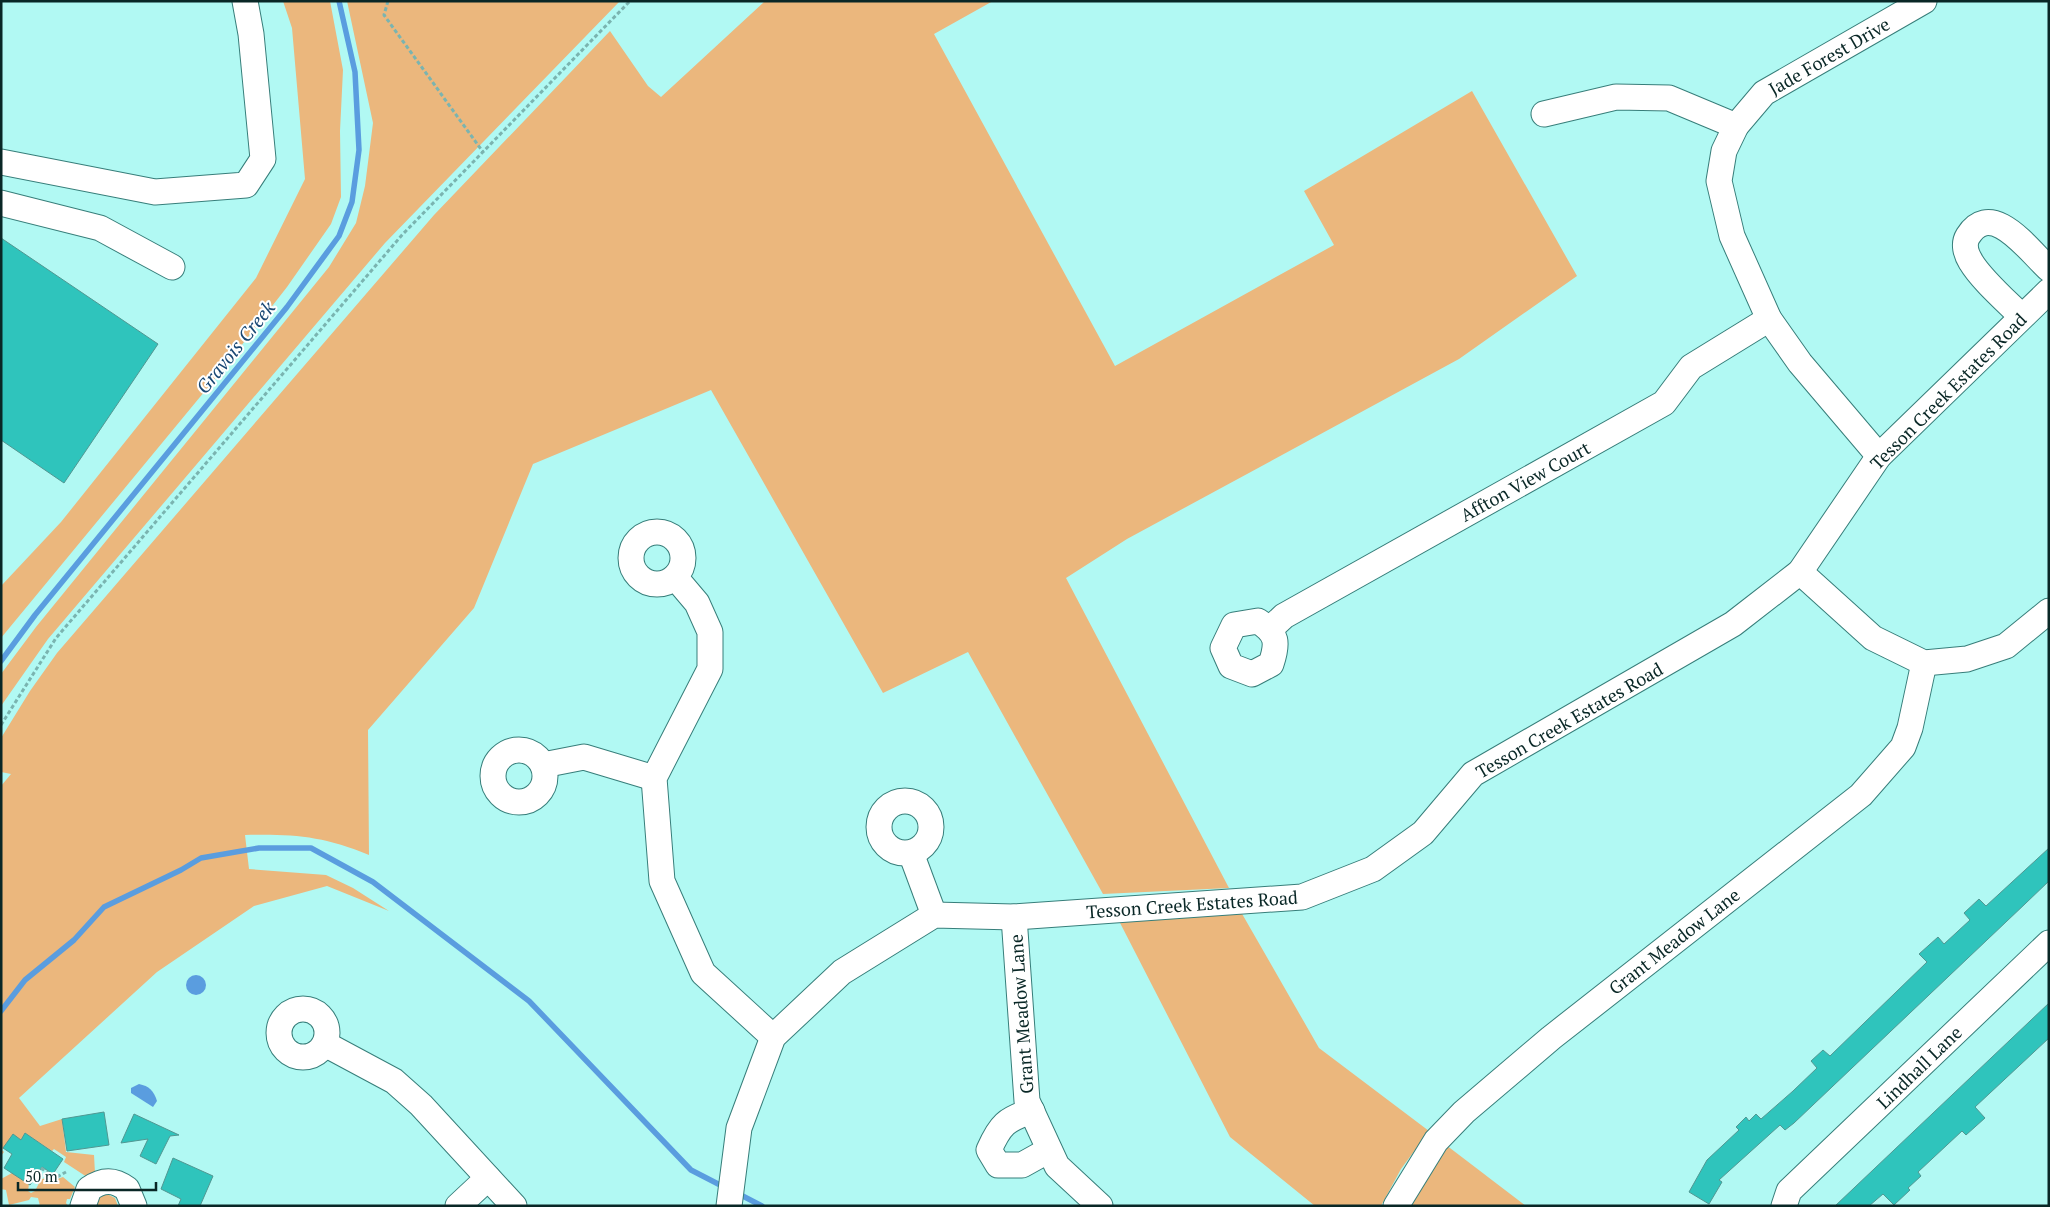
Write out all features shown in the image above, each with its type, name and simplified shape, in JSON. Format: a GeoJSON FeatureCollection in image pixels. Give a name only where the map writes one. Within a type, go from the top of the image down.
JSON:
{"type":"FeatureCollection","features":[{"type":"Feature","properties":{"kind":"street"},"geometry":{"type":"LineString","coordinates":[[1,162],[155,192],[246,185],[263,159],[251,34],[245,1]]}},
{"type":"Feature","properties":{"kind":"street","name":"Jade Forest Drive"},"geometry":{"type":"LineString","coordinates":[[1879,456],[1800,363],[1769,319],[1732,236],[1719,181],[1724,151],[1736,126],[1764,93],[1924,1]]}},
{"type":"Feature","properties":{"kind":"street"},"geometry":{"type":"LineString","coordinates":[[1544,114],[1616,97],[1669,98],[1736,126]]}},
{"type":"Feature","properties":{"kind":"street"},"geometry":{"type":"LineString","coordinates":[[1,203],[100,228],[172,267]]}},
{"type":"Feature","properties":{"kind":"street"},"geometry":{"type":"LineString","coordinates":[[2021,316],[1971,262],[1965,250],[1966,239],[1973,229],[1982,223],[1992,221],[2002,225],[2049,269]]}},
{"type":"Feature","properties":{"kind":"street","name":"Tesson Creek Estates Road"},"geometry":{"type":"LineString","coordinates":[[934,916],[1014,917],[1302,897],[1373,869],[1423,833],[1473,774],[1733,624],[1800,572],[1879,456],[2021,316],[2049,291]]}},
{"type":"Feature","properties":{"kind":"street","name":"Affton View Court"},"geometry":{"type":"LineString","coordinates":[[1270,629],[1284,616],[1664,403],[1691,368],[1769,319]]}},
{"type":"Feature","properties":{"kind":"street"},"geometry":{"type":"LineString","coordinates":[[1800,572],[1874,638],[1924,663],[1968,659],[2006,646],[2049,611]]}},
{"type":"Feature","properties":{"kind":"street"},"geometry":{"type":"LineString","coordinates":[[675,577],[697,603],[710,632],[710,669],[654,778],[662,881],[703,973],[773,1037]]}},
{"type":"Feature","properties":{"kind":"street","name":"Grant Meadow Lane"},"geometry":{"type":"LineString","coordinates":[[1396,1206],[1436,1141],[1464,1112],[1551,1038],[1861,795],[1903,747],[1910,728],[1924,663]]}},
{"type":"Feature","properties":{"kind":"street"},"geometry":{"type":"LineString","coordinates":[[543,765],[584,757],[654,778]]}},
{"type":"Feature","properties":{"kind":"street"},"geometry":{"type":"LineString","coordinates":[[729,1206],[739,1128],[773,1037],[842,972],[934,916],[911,853]]}},
{"type":"Feature","properties":{"kind":"street","name":"Grant Meadow Lane"},"geometry":{"type":"LineString","coordinates":[[1014,917],[1028,1101],[1056,1166],[1100,1206]]}},
{"type":"Feature","properties":{"kind":"street","name":"Lindhall Lane"},"geometry":{"type":"LineString","coordinates":[[1786,1198],[2049,943]]}},
{"type":"Feature","properties":{"kind":"street"},"geometry":{"type":"LineString","coordinates":[[325,1044],[394,1080],[421,1104],[514,1206]]}},
{"type":"Feature","properties":{"kind":"street"},"geometry":{"type":"LineString","coordinates":[[1032,1111],[1011,1118],[997,1131],[989,1150],[998,1165],[1022,1165],[1049,1150]]}},
{"type":"Feature","properties":{"kind":"street"},"geometry":{"type":"LineString","coordinates":[[458,1206],[488,1178]]}},
{"type":"Feature","properties":{"kind":"street"},"geometry":{"type":"LineString","coordinates":[[83,1206],[89,1189],[104,1181],[112,1181],[127,1189],[134,1206]]}},
{"type":"Feature","properties":{"kind":"path"},"geometry":{"type":"LineString","coordinates":[[388,1],[384,15],[483,152]]}},
{"type":"Feature","properties":{"kind":"path"},"geometry":{"type":"LineString","coordinates":[[1,725],[56,638],[396,242],[630,1]]}},
{"type":"Feature","properties":{"kind":"path"},"geometry":{"type":"LineString","coordinates":[[41,1168],[55,1178],[66,1172]]}},
{"type":"Feature","properties":{"kind":"shaded area"},"geometry":{"type":"Polygon","coordinates":[[[283,1],[330,1],[343,70],[340,131],[341,197],[331,224],[287,287],[219,374],[1,638],[1,586],[61,522],[256,278],[305,179],[292,28],[283,1]]]}},
{"type":"Feature","properties":{"kind":"shaded area"},"geometry":{"type":"Polygon","coordinates":[[[347,1],[620,1],[385,243],[48,639],[1,706],[1,674],[36,627],[329,267],[356,223],[365,186],[373,123],[347,1]]]}},
{"type":"Feature","properties":{"kind":"shaded area"},"geometry":{"type":"Polygon","coordinates":[[[765,1],[993,1],[934,34],[1115,366],[1334,245],[1304,191],[1472,91],[1577,276],[1459,359],[1127,539],[1066,578],[1229,888],[1103,894],[968,652],[883,693],[711,390],[533,464],[474,608],[368,730],[369,855],[322,840],[279,835],[245,835],[249,869],[326,875],[353,888],[389,911],[327,886],[254,906],[157,972],[19,1098],[40,1126],[62,1119],[66,1152],[94,1155],[95,1173],[87,1177],[64,1162],[66,1157],[54,1149],[52,1151],[25,1133],[21,1140],[13,1135],[2,1150],[4,1152],[1,1156],[1,786],[11,774],[1,772],[1,738],[30,691],[57,653],[434,215],[610,31],[648,86],[661,97],[765,1]]]}},
{"type":"Feature","properties":{"kind":"shaded area"},"geometry":{"type":"Polygon","coordinates":[[[1241,912],[1319,1048],[1429,1131],[1401,1169],[1381,1206],[1315,1206],[1230,1137],[1117,917],[1241,912]]]}},
{"type":"Feature","properties":{"kind":"shaded area"},"geometry":{"type":"Polygon","coordinates":[[[1446,1145],[1526,1206],[1408,1206],[1446,1145]]]}},
{"type":"Feature","properties":{"kind":"shaded area"},"geometry":{"type":"Polygon","coordinates":[[[12,1173],[29,1184],[28,1191],[31,1193],[35,1191],[41,1179],[48,1178],[49,1175],[54,1180],[63,1177],[75,1187],[70,1199],[67,1199],[66,1203],[68,1206],[40,1206],[38,1198],[31,1197],[29,1200],[9,1205],[6,1190],[1,1189],[1,1179],[12,1173]]]}},
{"type":"Feature","properties":{"kind":"shaded area"},"geometry":{"type":"Polygon","coordinates":[[[107,1194],[115,1198],[118,1206],[91,1206],[98,1195],[107,1194]]]}},
{"type":"Feature","properties":{"kind":"water"},"geometry":{"type":"Polygon","coordinates":[[[196,975],[203,978],[206,985],[203,992],[196,995],[189,992],[186,985],[189,978],[196,975]]]}},
{"type":"Feature","properties":{"kind":"water"},"geometry":{"type":"Polygon","coordinates":[[[139,1084],[146,1086],[154,1094],[157,1101],[153,1107],[131,1093],[131,1088],[139,1084]]]}},
{"type":"Feature","properties":{"kind":"building"},"geometry":{"type":"Polygon","coordinates":[[[1,238],[158,344],[64,483],[1,440],[1,238]]]}},
{"type":"Feature","properties":{"kind":"building"},"geometry":{"type":"Polygon","coordinates":[[[2049,848],[2049,881],[2026,903],[1794,1123],[1785,1130],[1780,1125],[1719,1180],[1722,1182],[1709,1204],[1689,1192],[1707,1160],[1739,1130],[1736,1127],[1746,1117],[1749,1121],[1756,1114],[1761,1119],[1793,1091],[1817,1068],[1811,1061],[1823,1050],[1830,1056],[1927,962],[1919,954],[1938,937],[1944,944],[1970,920],[1964,913],[1979,899],[1986,906],[2049,848]]]}},
{"type":"Feature","properties":{"kind":"building"},"geometry":{"type":"Polygon","coordinates":[[[2049,1003],[2049,1038],[1975,1107],[1985,1118],[1966,1135],[1962,1131],[1918,1172],[1921,1176],[1908,1188],[1910,1190],[1894,1205],[1883,1194],[1869,1206],[1835,1206],[2049,1003]]]}},
{"type":"Feature","properties":{"kind":"building"},"geometry":{"type":"Polygon","coordinates":[[[104,1112],[109,1145],[67,1151],[62,1119],[104,1112]]]}},
{"type":"Feature","properties":{"kind":"building"},"geometry":{"type":"Polygon","coordinates":[[[134,1114],[179,1135],[170,1136],[156,1164],[140,1156],[148,1139],[121,1143],[134,1114]]]}},
{"type":"Feature","properties":{"kind":"building"},"geometry":{"type":"Polygon","coordinates":[[[25,1133],[63,1159],[53,1174],[42,1167],[30,1185],[4,1168],[12,1154],[3,1148],[13,1134],[21,1140],[25,1133]]]}},
{"type":"Feature","properties":{"kind":"building"},"geometry":{"type":"Polygon","coordinates":[[[173,1158],[213,1176],[200,1206],[178,1206],[181,1199],[161,1189],[173,1158]]]}},
{"type":"Feature","properties":{"kind":"waterway","name":"Gravois Creek"},"geometry":{"type":"LineString","coordinates":[[1,661],[35,615],[287,307],[339,236],[352,202],[359,150],[355,72],[339,1]]}},
{"type":"Feature","properties":{"kind":"waterway"},"geometry":{"type":"LineString","coordinates":[[1,1011],[25,980],[74,940],[104,907],[181,870],[201,858],[259,848],[311,848],[373,882],[529,1001],[691,1170],[724,1187]]}},
{"type":"Feature","properties":{"kind":"waterway"},"geometry":{"type":"LineString","coordinates":[[737,1193],[762,1206]]}}]}
